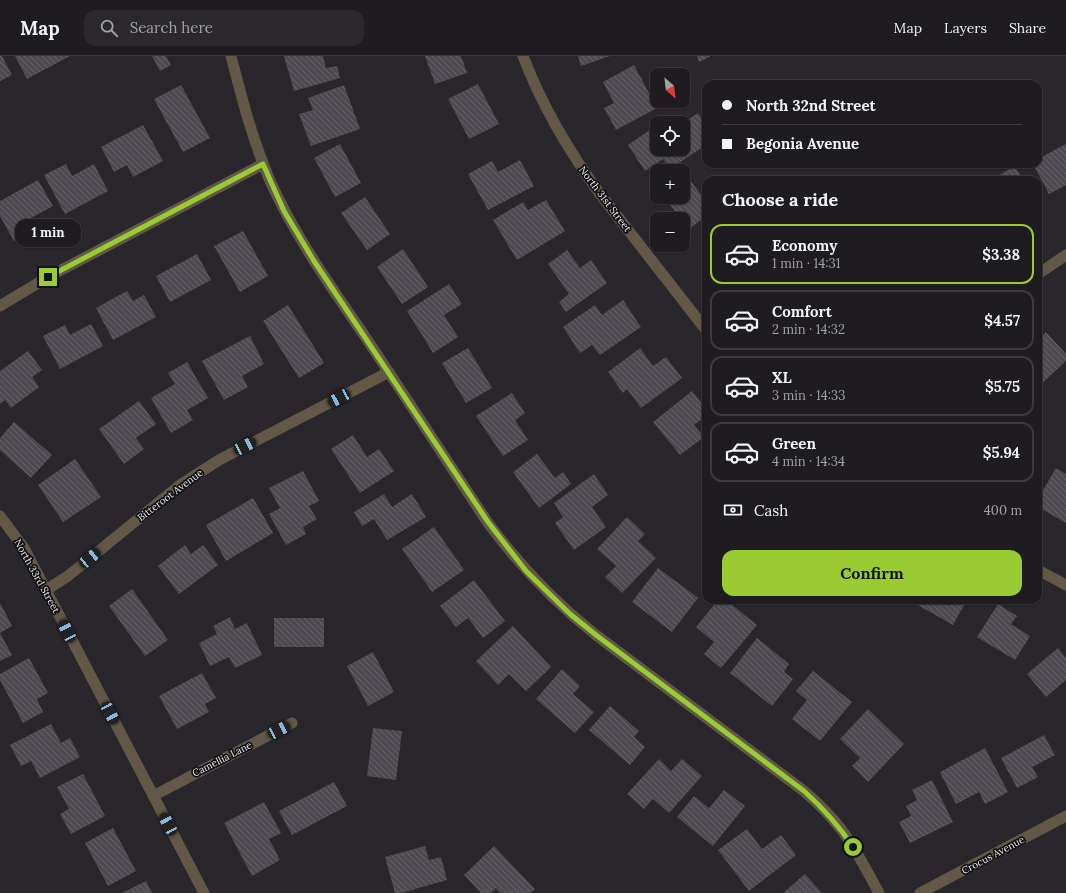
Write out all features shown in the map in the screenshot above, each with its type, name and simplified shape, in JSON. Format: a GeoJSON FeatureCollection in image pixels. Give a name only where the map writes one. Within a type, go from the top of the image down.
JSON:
{"type":"FeatureCollection","features":[{"type":"Feature","properties":{"kind":"street"},"geometry":{"type":"LineString","coordinates":[[231,56],[248,121],[263,164],[284,211],[323,274],[488,522],[526,571],[570,614],[804,791],[818,804],[845,834],[879,893]]}},
{"type":"Feature","properties":{"kind":"street","name":"North 31st Street"},"geometry":{"type":"LineString","coordinates":[[523,56],[542,101],[558,132],[580,166],[702,325]]}},
{"type":"Feature","properties":{"kind":"street"},"geometry":{"type":"LineString","coordinates":[[0,306],[48,277],[263,164]]}},
{"type":"Feature","properties":{"kind":"street"},"geometry":{"type":"LineString","coordinates":[[1042,271],[1066,255]]}},
{"type":"Feature","properties":{"kind":"street","name":"Bitteroot Avenue"},"geometry":{"type":"LineString","coordinates":[[46,590],[68,576],[180,485],[205,468],[388,372]]}},
{"type":"Feature","properties":{"kind":"street","name":"North 33rd Street"},"geometry":{"type":"LineString","coordinates":[[0,516],[24,548],[204,893]]}},
{"type":"Feature","properties":{"kind":"street"},"geometry":{"type":"LineString","coordinates":[[1042,572],[1066,585]]}},
{"type":"Feature","properties":{"kind":"street","name":"Camellia Lane"},"geometry":{"type":"LineString","coordinates":[[153,796],[292,724]]}},
{"type":"Feature","properties":{"kind":"street","name":"Crocus Avenue"},"geometry":{"type":"LineString","coordinates":[[920,893],[1066,816]]}},
{"type":"Feature","properties":{"kind":"building"},"geometry":{"type":"Polygon","coordinates":[[[0,56],[2,56],[12,75],[0,81],[0,56]]]}},
{"type":"Feature","properties":{"kind":"building"},"geometry":{"type":"Polygon","coordinates":[[[15,56],[70,56],[27,79],[15,56]]]}},
{"type":"Feature","properties":{"kind":"building"},"geometry":{"type":"Polygon","coordinates":[[[152,56],[166,56],[171,65],[160,71],[152,56]]]}},
{"type":"Feature","properties":{"kind":"building"},"geometry":{"type":"Polygon","coordinates":[[[284,56],[323,56],[326,68],[337,66],[340,78],[294,91],[284,56]]]}},
{"type":"Feature","properties":{"kind":"building"},"geometry":{"type":"Polygon","coordinates":[[[425,56],[461,56],[467,73],[435,84],[425,56]]]}},
{"type":"Feature","properties":{"kind":"building"},"geometry":{"type":"Polygon","coordinates":[[[578,56],[610,56],[581,66],[578,56]]]}},
{"type":"Feature","properties":{"kind":"building"},"geometry":{"type":"Polygon","coordinates":[[[697,56],[711,56],[699,62],[697,56]]]}},
{"type":"Feature","properties":{"kind":"building"},"geometry":{"type":"Polygon","coordinates":[[[634,65],[650,95],[650,108],[657,108],[616,130],[604,108],[614,103],[603,82],[634,65]]]}},
{"type":"Feature","properties":{"kind":"building"},"geometry":{"type":"Polygon","coordinates":[[[478,84],[499,124],[469,139],[448,99],[478,84]]]}},
{"type":"Feature","properties":{"kind":"building"},"geometry":{"type":"Polygon","coordinates":[[[181,85],[210,138],[183,152],[154,99],[181,85]]]}},
{"type":"Feature","properties":{"kind":"building"},"geometry":{"type":"Polygon","coordinates":[[[344,85],[360,129],[311,146],[299,114],[313,110],[308,98],[344,85]]]}},
{"type":"Feature","properties":{"kind":"building"},"geometry":{"type":"Polygon","coordinates":[[[698,113],[702,118],[702,148],[690,156],[690,118],[698,113]]]}},
{"type":"Feature","properties":{"kind":"building"},"geometry":{"type":"Polygon","coordinates":[[[143,125],[163,161],[133,177],[127,165],[114,172],[101,147],[143,125]]]}},
{"type":"Feature","properties":{"kind":"building"},"geometry":{"type":"Polygon","coordinates":[[[650,130],[650,156],[690,156],[678,164],[666,164],[663,159],[656,164],[650,164],[650,168],[645,171],[628,145],[650,130]]]}},
{"type":"Feature","properties":{"kind":"building"},"geometry":{"type":"Polygon","coordinates":[[[340,144],[361,183],[335,197],[314,158],[340,144]]]}},
{"type":"Feature","properties":{"kind":"building"},"geometry":{"type":"Polygon","coordinates":[[[1066,144],[1066,185],[1049,194],[1042,181],[1042,176],[1039,176],[1035,168],[1042,168],[1042,157],[1066,144]]]}},
{"type":"Feature","properties":{"kind":"building"},"geometry":{"type":"Polygon","coordinates":[[[520,160],[534,186],[488,210],[468,174],[492,161],[498,172],[520,160]]]}},
{"type":"Feature","properties":{"kind":"building"},"geometry":{"type":"Polygon","coordinates":[[[66,164],[72,176],[94,164],[108,191],[65,214],[44,175],[66,164]]]}},
{"type":"Feature","properties":{"kind":"building"},"geometry":{"type":"Polygon","coordinates":[[[1012,168],[1016,168],[1021,176],[998,176],[1012,168]]]}},
{"type":"Feature","properties":{"kind":"building"},"geometry":{"type":"Polygon","coordinates":[[[38,180],[53,206],[31,218],[36,229],[14,241],[0,216],[0,201],[38,180]]]}},
{"type":"Feature","properties":{"kind":"building"},"geometry":{"type":"Polygon","coordinates":[[[690,180],[702,196],[702,219],[690,228],[690,212],[676,212],[669,204],[690,204],[690,180]]]}},
{"type":"Feature","properties":{"kind":"building"},"geometry":{"type":"Polygon","coordinates":[[[365,197],[390,234],[367,250],[341,213],[365,197]]]}},
{"type":"Feature","properties":{"kind":"building"},"geometry":{"type":"Polygon","coordinates":[[[546,200],[565,231],[517,260],[493,220],[523,202],[528,210],[546,200]]]}},
{"type":"Feature","properties":{"kind":"building"},"geometry":{"type":"Polygon","coordinates":[[[243,231],[268,276],[240,292],[214,246],[243,231]]]}},
{"type":"Feature","properties":{"kind":"building"},"geometry":{"type":"Polygon","coordinates":[[[403,249],[428,287],[402,304],[377,267],[403,249]]]}},
{"type":"Feature","properties":{"kind":"building"},"geometry":{"type":"Polygon","coordinates":[[[567,250],[580,268],[591,260],[607,283],[566,312],[559,302],[569,294],[548,264],[567,250]]]}},
{"type":"Feature","properties":{"kind":"building"},"geometry":{"type":"Polygon","coordinates":[[[197,254],[211,280],[170,302],[156,276],[197,254]]]}},
{"type":"Feature","properties":{"kind":"building"},"geometry":{"type":"Polygon","coordinates":[[[449,284],[462,304],[444,315],[458,337],[433,353],[407,311],[449,284]]]}},
{"type":"Feature","properties":{"kind":"building"},"geometry":{"type":"Polygon","coordinates":[[[127,291],[133,301],[144,295],[156,317],[113,340],[96,308],[127,291]]]}},
{"type":"Feature","properties":{"kind":"building"},"geometry":{"type":"Polygon","coordinates":[[[623,300],[641,327],[600,355],[592,345],[580,353],[563,327],[595,305],[602,315],[623,300]]]}},
{"type":"Feature","properties":{"kind":"building"},"geometry":{"type":"Polygon","coordinates":[[[288,305],[324,363],[299,378],[263,321],[288,305]]]}},
{"type":"Feature","properties":{"kind":"building"},"geometry":{"type":"Polygon","coordinates":[[[91,324],[103,346],[60,369],[43,336],[65,325],[70,335],[91,324]]]}},
{"type":"Feature","properties":{"kind":"building"},"geometry":{"type":"Polygon","coordinates":[[[1046,332],[1066,354],[1066,361],[1042,383],[1042,336],[1046,332]]]}},
{"type":"Feature","properties":{"kind":"building"},"geometry":{"type":"Polygon","coordinates":[[[250,336],[264,364],[242,376],[248,387],[224,400],[202,361],[250,336]]]}},
{"type":"Feature","properties":{"kind":"building"},"geometry":{"type":"Polygon","coordinates":[[[468,348],[492,388],[466,403],[442,363],[468,348]]]}},
{"type":"Feature","properties":{"kind":"building"},"geometry":{"type":"Polygon","coordinates":[[[640,348],[653,366],[666,357],[682,378],[641,408],[627,389],[623,393],[608,372],[640,348]]]}},
{"type":"Feature","properties":{"kind":"building"},"geometry":{"type":"Polygon","coordinates":[[[28,351],[42,370],[32,377],[39,387],[11,408],[5,400],[0,404],[0,371],[28,351]]]}},
{"type":"Feature","properties":{"kind":"building"},"geometry":{"type":"Polygon","coordinates":[[[187,362],[208,398],[187,410],[193,420],[171,433],[151,398],[175,384],[168,373],[187,362]]]}},
{"type":"Feature","properties":{"kind":"building"},"geometry":{"type":"Polygon","coordinates":[[[692,391],[702,404],[702,419],[694,425],[702,435],[702,438],[680,455],[653,422],[692,391]]]}},
{"type":"Feature","properties":{"kind":"building"},"geometry":{"type":"Polygon","coordinates":[[[512,393],[525,413],[515,420],[528,440],[503,456],[476,416],[512,393]]]}},
{"type":"Feature","properties":{"kind":"building"},"geometry":{"type":"Polygon","coordinates":[[[139,401],[156,424],[136,438],[144,449],[124,464],[99,429],[139,401]]]}},
{"type":"Feature","properties":{"kind":"building"},"geometry":{"type":"Polygon","coordinates":[[[14,422],[52,455],[31,478],[0,450],[0,438],[14,422]]]}},
{"type":"Feature","properties":{"kind":"building"},"geometry":{"type":"Polygon","coordinates":[[[353,435],[367,457],[379,449],[394,471],[360,493],[331,449],[353,435]]]}},
{"type":"Feature","properties":{"kind":"building"},"geometry":{"type":"Polygon","coordinates":[[[537,454],[555,478],[563,472],[571,484],[539,508],[513,472],[537,454]]]}},
{"type":"Feature","properties":{"kind":"building"},"geometry":{"type":"Polygon","coordinates":[[[75,459],[101,497],[63,522],[38,485],[75,459]]]}},
{"type":"Feature","properties":{"kind":"building"},"geometry":{"type":"Polygon","coordinates":[[[1056,468],[1066,474],[1066,523],[1042,509],[1042,492],[1056,468]]]}},
{"type":"Feature","properties":{"kind":"building"},"geometry":{"type":"Polygon","coordinates":[[[303,471],[319,501],[309,506],[317,519],[303,527],[306,534],[286,545],[269,514],[280,508],[269,488],[303,471]]]}},
{"type":"Feature","properties":{"kind":"building"},"geometry":{"type":"Polygon","coordinates":[[[594,474],[608,495],[592,507],[606,527],[574,550],[555,523],[563,517],[554,503],[594,474]]]}},
{"type":"Feature","properties":{"kind":"building"},"geometry":{"type":"Polygon","coordinates":[[[384,494],[392,507],[412,494],[426,517],[387,540],[374,519],[362,526],[354,512],[384,494]]]}},
{"type":"Feature","properties":{"kind":"building"},"geometry":{"type":"Polygon","coordinates":[[[253,498],[273,533],[226,561],[206,525],[253,498]]]}},
{"type":"Feature","properties":{"kind":"building"},"geometry":{"type":"Polygon","coordinates":[[[627,517],[645,534],[638,541],[656,558],[622,593],[605,577],[616,566],[597,549],[627,517]]]}},
{"type":"Feature","properties":{"kind":"building"},"geometry":{"type":"Polygon","coordinates":[[[434,527],[464,570],[432,592],[402,549],[434,527]]]}},
{"type":"Feature","properties":{"kind":"building"},"geometry":{"type":"Polygon","coordinates":[[[185,545],[191,554],[203,545],[218,565],[179,594],[158,566],[185,545]]]}},
{"type":"Feature","properties":{"kind":"building"},"geometry":{"type":"Polygon","coordinates":[[[658,568],[698,598],[672,632],[632,602],[658,568]]]}},
{"type":"Feature","properties":{"kind":"building"},"geometry":{"type":"Polygon","coordinates":[[[474,580],[505,621],[483,638],[468,618],[456,627],[440,606],[474,580]]]}},
{"type":"Feature","properties":{"kind":"building"},"geometry":{"type":"Polygon","coordinates":[[[132,589],[168,640],[145,656],[109,606],[132,589]]]}},
{"type":"Feature","properties":{"kind":"building"},"geometry":{"type":"Polygon","coordinates":[[[0,603],[12,626],[0,633],[0,603]]]}},
{"type":"Feature","properties":{"kind":"building"},"geometry":{"type":"Polygon","coordinates":[[[715,604],[731,604],[757,625],[721,668],[704,654],[714,642],[696,627],[715,604]]]}},
{"type":"Feature","properties":{"kind":"building"},"geometry":{"type":"Polygon","coordinates":[[[916,604],[964,604],[953,625],[916,604]]]}},
{"type":"Feature","properties":{"kind":"building"},"geometry":{"type":"Polygon","coordinates":[[[998,604],[1017,616],[1011,624],[1030,636],[1015,660],[977,637],[998,604]]]}},
{"type":"Feature","properties":{"kind":"building"},"geometry":{"type":"Polygon","coordinates":[[[230,617],[235,629],[247,623],[262,655],[235,668],[229,657],[210,666],[199,643],[217,634],[213,626],[230,617]]]}},
{"type":"Feature","properties":{"kind":"building"},"geometry":{"type":"Polygon","coordinates":[[[274,618],[324,618],[324,647],[274,647],[274,618]]]}},
{"type":"Feature","properties":{"kind":"building"},"geometry":{"type":"Polygon","coordinates":[[[513,626],[551,667],[526,691],[509,674],[498,685],[476,661],[513,626]]]}},
{"type":"Feature","properties":{"kind":"building"},"geometry":{"type":"Polygon","coordinates":[[[0,633],[12,655],[0,661],[0,633]]]}},
{"type":"Feature","properties":{"kind":"building"},"geometry":{"type":"Polygon","coordinates":[[[757,638],[789,664],[784,672],[793,679],[772,706],[730,673],[757,638]]]}},
{"type":"Feature","properties":{"kind":"building"},"geometry":{"type":"Polygon","coordinates":[[[1058,648],[1066,658],[1066,680],[1046,697],[1027,674],[1058,648]]]}},
{"type":"Feature","properties":{"kind":"building"},"geometry":{"type":"Polygon","coordinates":[[[373,652],[394,692],[368,706],[347,666],[373,652]]]}},
{"type":"Feature","properties":{"kind":"building"},"geometry":{"type":"Polygon","coordinates":[[[29,658],[48,693],[37,699],[43,712],[23,723],[0,680],[0,674],[29,658]]]}},
{"type":"Feature","properties":{"kind":"building"},"geometry":{"type":"Polygon","coordinates":[[[562,669],[580,686],[573,694],[594,712],[575,733],[536,699],[562,669]]]}},
{"type":"Feature","properties":{"kind":"building"},"geometry":{"type":"Polygon","coordinates":[[[813,671],[852,702],[820,741],[792,719],[807,700],[796,691],[813,671]]]}},
{"type":"Feature","properties":{"kind":"building"},"geometry":{"type":"Polygon","coordinates":[[[202,673],[216,698],[205,704],[209,712],[177,729],[159,696],[202,673]]]}},
{"type":"Feature","properties":{"kind":"building"},"geometry":{"type":"Polygon","coordinates":[[[610,706],[639,731],[634,737],[645,747],[630,765],[589,730],[610,706]]]}},
{"type":"Feature","properties":{"kind":"building"},"geometry":{"type":"Polygon","coordinates":[[[868,709],[904,744],[868,782],[852,766],[860,758],[840,739],[868,709]]]}},
{"type":"Feature","properties":{"kind":"building"},"geometry":{"type":"Polygon","coordinates":[[[51,724],[61,743],[70,738],[80,757],[40,778],[31,761],[21,766],[10,745],[51,724]]]}},
{"type":"Feature","properties":{"kind":"building"},"geometry":{"type":"Polygon","coordinates":[[[373,728],[402,731],[396,780],[367,776],[373,728]]]}},
{"type":"Feature","properties":{"kind":"building"},"geometry":{"type":"Polygon","coordinates":[[[1044,735],[1055,755],[1032,767],[1038,777],[1017,788],[1001,758],[1044,735]]]}},
{"type":"Feature","properties":{"kind":"building"},"geometry":{"type":"Polygon","coordinates":[[[985,748],[1008,792],[985,804],[979,792],[956,804],[940,772],[985,748]]]}},
{"type":"Feature","properties":{"kind":"building"},"geometry":{"type":"Polygon","coordinates":[[[659,759],[671,771],[682,759],[702,776],[669,813],[653,799],[644,809],[627,794],[659,759]]]}},
{"type":"Feature","properties":{"kind":"building"},"geometry":{"type":"Polygon","coordinates":[[[83,774],[105,816],[71,834],[60,814],[69,809],[57,787],[83,774]]]}},
{"type":"Feature","properties":{"kind":"building"},"geometry":{"type":"Polygon","coordinates":[[[932,780],[953,822],[910,843],[899,822],[911,816],[906,806],[917,800],[912,790],[932,780]]]}},
{"type":"Feature","properties":{"kind":"building"},"geometry":{"type":"Polygon","coordinates":[[[334,782],[347,806],[292,835],[279,811],[334,782]]]}},
{"type":"Feature","properties":{"kind":"building"},"geometry":{"type":"Polygon","coordinates":[[[724,790],[745,806],[713,846],[677,817],[694,796],[709,808],[724,790]]]}},
{"type":"Feature","properties":{"kind":"building"},"geometry":{"type":"Polygon","coordinates":[[[264,802],[281,833],[269,839],[280,860],[252,876],[224,823],[264,802]]]}},
{"type":"Feature","properties":{"kind":"building"},"geometry":{"type":"Polygon","coordinates":[[[113,828],[136,871],[108,886],[85,843],[113,828]]]}},
{"type":"Feature","properties":{"kind":"building"},"geometry":{"type":"Polygon","coordinates":[[[747,829],[762,849],[781,835],[796,855],[749,891],[718,850],[747,829]]]}},
{"type":"Feature","properties":{"kind":"building"},"geometry":{"type":"Polygon","coordinates":[[[425,846],[429,860],[441,857],[447,880],[401,893],[395,893],[385,857],[425,846]]]}},
{"type":"Feature","properties":{"kind":"building"},"geometry":{"type":"Polygon","coordinates":[[[494,846],[535,889],[530,893],[501,893],[496,888],[491,893],[481,893],[464,875],[494,846]]]}},
{"type":"Feature","properties":{"kind":"building"},"geometry":{"type":"Polygon","coordinates":[[[805,874],[822,893],[783,893],[805,874]]]}},
{"type":"Feature","properties":{"kind":"building"},"geometry":{"type":"Polygon","coordinates":[[[146,881],[152,893],[122,893],[146,881]]]}},
{"type":"Feature","properties":{"kind":"route"},"geometry":{"type":"LineString","coordinates":[[48,277],[263,164],[284,211],[323,274],[488,522],[505,546],[526,571],[570,614],[596,635],[804,791],[823,808],[841,828],[853,847]]}}]}
